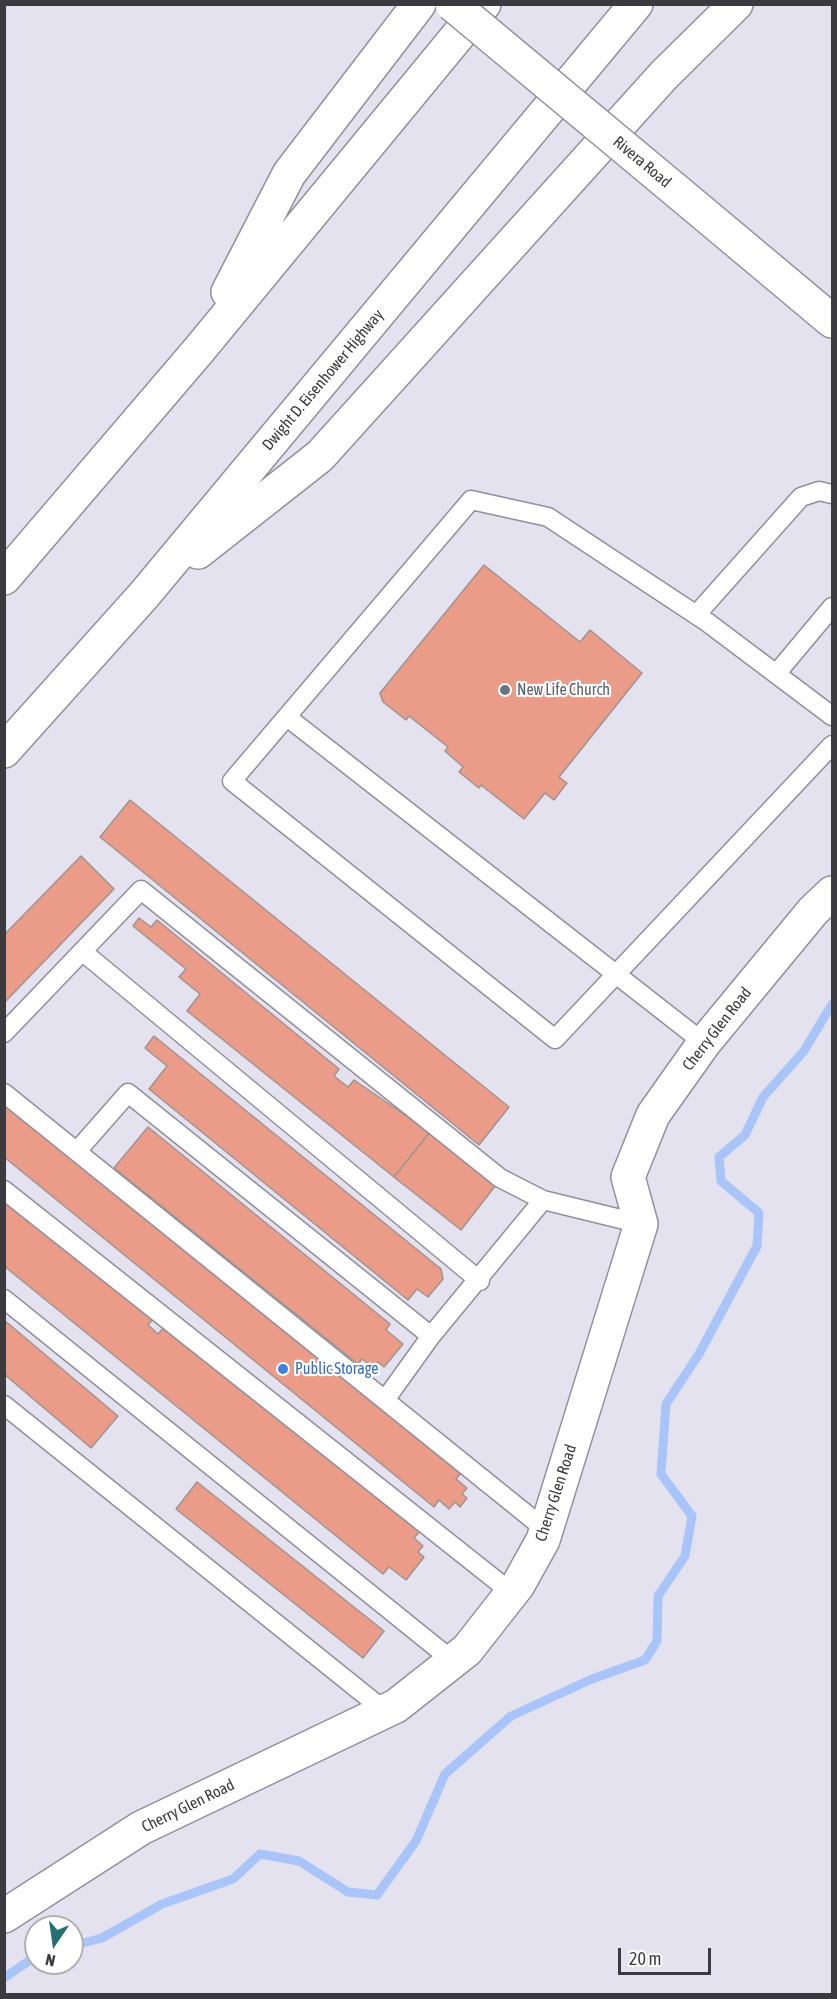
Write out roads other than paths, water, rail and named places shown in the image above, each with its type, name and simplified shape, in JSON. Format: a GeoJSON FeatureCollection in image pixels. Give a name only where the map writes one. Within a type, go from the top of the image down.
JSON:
{"type":"FeatureCollection","features":[{"type":"Feature","properties":{"kind":"main road"},"geometry":{"type":"LineString","coordinates":[[199,350],[289,174],[419,4]]}},
{"type":"Feature","properties":{"kind":"main road","name":"Rivera Road"},"geometry":{"type":"LineString","coordinates":[[452,4],[832,321]]}},
{"type":"Feature","properties":{"kind":"main road"},"geometry":{"type":"LineString","coordinates":[[4,578],[199,350],[484,4]]}},
{"type":"Feature","properties":{"kind":"main road","name":"Dwight D. Eisenhower Highway"},"geometry":{"type":"LineString","coordinates":[[4,751],[144,595],[636,4]]}},
{"type":"Feature","properties":{"kind":"main road"},"geometry":{"type":"LineString","coordinates":[[144,595],[320,456],[664,75],[736,4]]}},
{"type":"Feature","properties":{"kind":"main road","name":"Cherry Glen Road"},"geometry":{"type":"LineString","coordinates":[[4,1916],[141,1828],[396,1706],[467,1650],[512,1593],[543,1540],[641,1224],[628,1177],[653,1115],[704,1043],[813,911],[832,893]]}},
{"type":"Feature","properties":{"kind":"lane"},"geometry":{"type":"LineString","coordinates":[[696,615],[801,497],[819,491],[832,494]]}},
{"type":"Feature","properties":{"kind":"lane"},"geometry":{"type":"LineString","coordinates":[[832,716],[696,615],[548,517],[471,500],[232,781],[555,1039],[832,745]]}},
{"type":"Feature","properties":{"kind":"lane"},"geometry":{"type":"LineString","coordinates":[[776,674],[832,607]]}},
{"type":"Feature","properties":{"kind":"lane"},"geometry":{"type":"LineString","coordinates":[[286,717],[704,1043]]}},
{"type":"Feature","properties":{"kind":"lane"},"geometry":{"type":"LineString","coordinates":[[4,1033],[141,890],[500,1178],[543,1200],[641,1224]]}},
{"type":"Feature","properties":{"kind":"lane"},"geometry":{"type":"LineString","coordinates":[[82,952],[480,1281]]}},
{"type":"Feature","properties":{"kind":"lane"},"geometry":{"type":"LineString","coordinates":[[4,1093],[546,1530]]}},
{"type":"Feature","properties":{"kind":"lane"},"geometry":{"type":"LineString","coordinates":[[77,1151],[128,1093],[431,1336]]}},
{"type":"Feature","properties":{"kind":"lane"},"geometry":{"type":"LineString","coordinates":[[4,1190],[512,1593]]}},
{"type":"Feature","properties":{"kind":"lane"},"geometry":{"type":"LineString","coordinates":[[386,1400],[431,1336],[480,1281],[543,1200]]}},
{"type":"Feature","properties":{"kind":"lane"},"geometry":{"type":"LineString","coordinates":[[4,1299],[453,1661]]}},
{"type":"Feature","properties":{"kind":"lane"},"geometry":{"type":"LineString","coordinates":[[4,1405],[385,1711]]}},
{"type":"Feature","properties":{"kind":"waterway"},"geometry":{"type":"LineString","coordinates":[[84,1943],[102,1938],[162,1904],[233,1879],[260,1854],[299,1861],[348,1892],[377,1895],[416,1841],[445,1774],[511,1716],[592,1679],[645,1660],[657,1641],[658,1596],[685,1556],[692,1516],[661,1474],[666,1404],[699,1354],[757,1246],[759,1213],[721,1181],[719,1157],[745,1135],[763,1097],[804,1051],[832,1004]]}},
{"type":"Feature","properties":{"kind":"waterway"},"geometry":{"type":"LineString","coordinates":[[4,1978],[24,1964]]}},
{"type":"Feature","properties":{"kind":"place","name":"New Life Church"},"geometry":{"type":"Point","coordinates":[505,690]}},
{"type":"Feature","properties":{"kind":"place","name":"Public Storage"},"geometry":{"type":"Point","coordinates":[283,1369]}}]}
